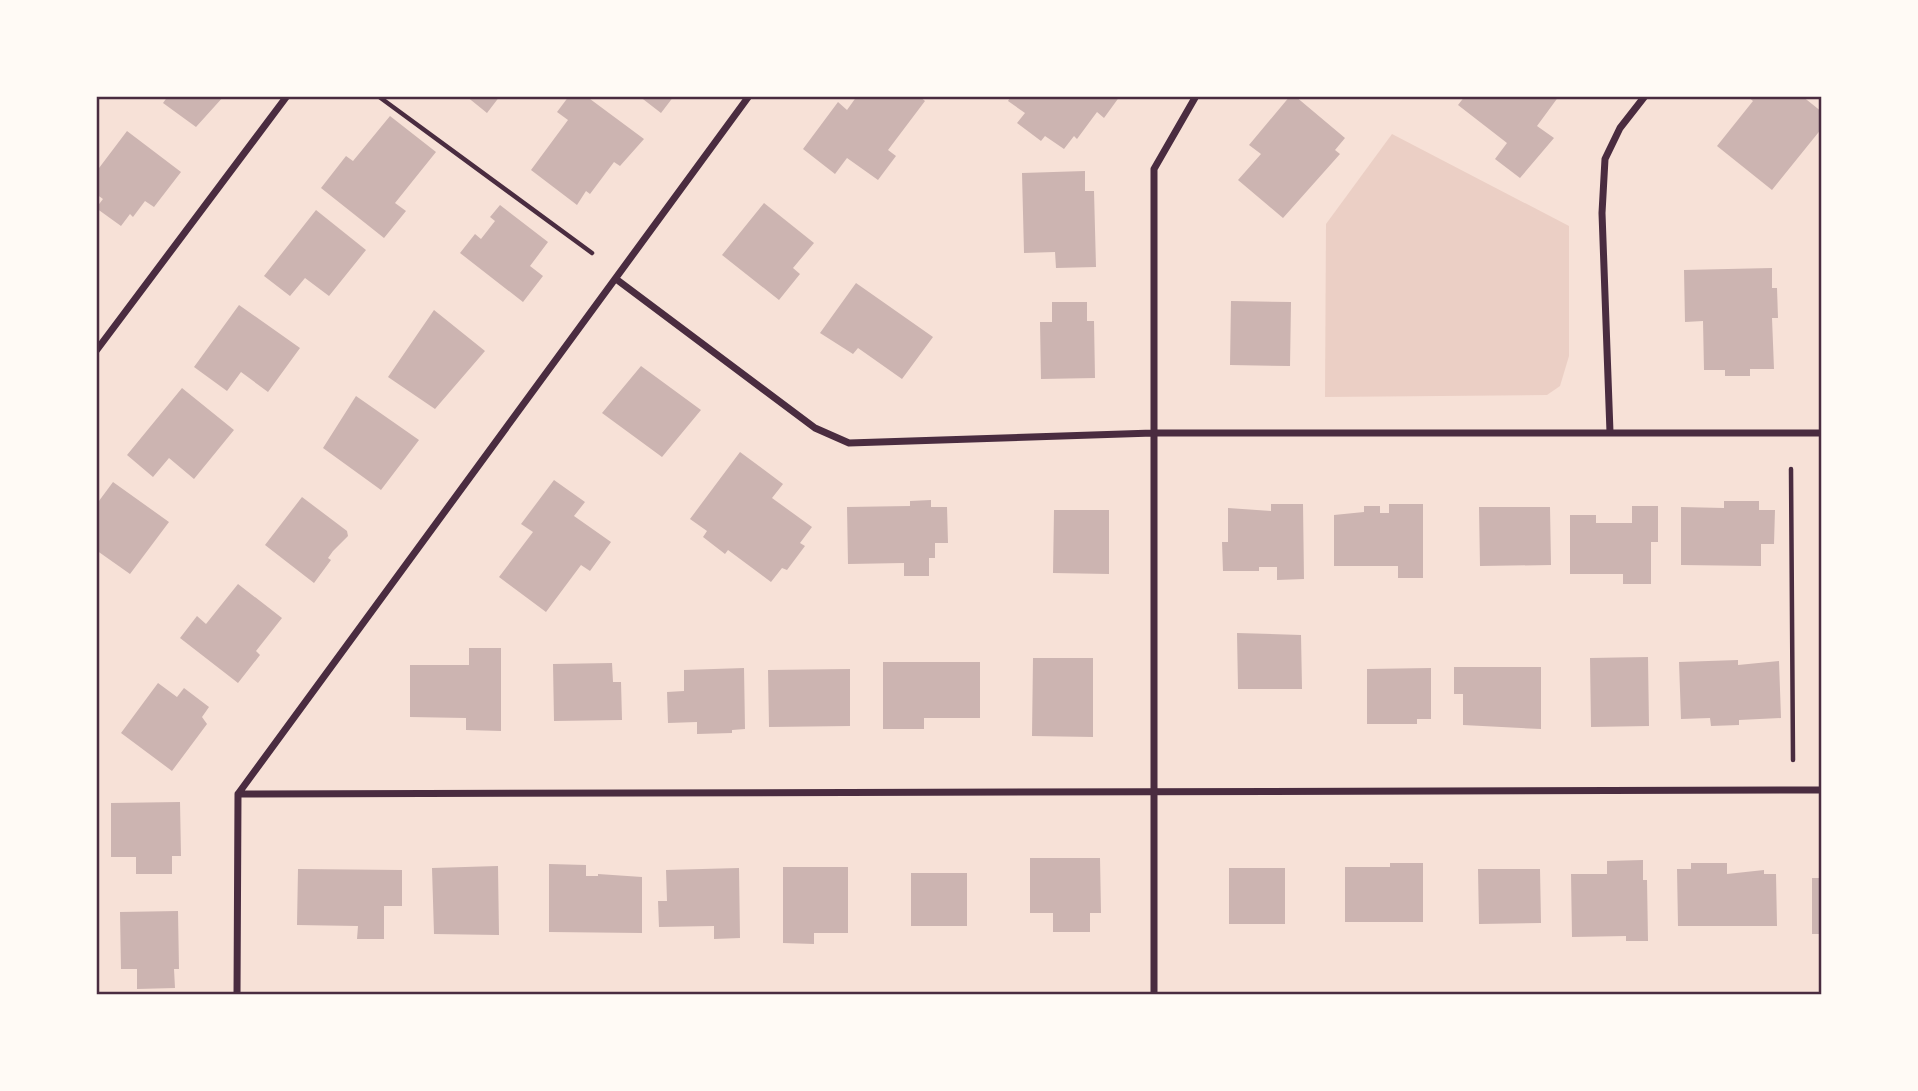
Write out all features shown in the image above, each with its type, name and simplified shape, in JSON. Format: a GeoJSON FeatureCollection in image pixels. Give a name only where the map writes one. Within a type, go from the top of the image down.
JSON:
{"type":"FeatureCollection","features":[{"type":"Feature","properties":{"kind":"street"},"geometry":{"type":"LineString","coordinates":[[96,351],[287,96]]}},
{"type":"Feature","properties":{"kind":"street"},"geometry":{"type":"LineString","coordinates":[[237,995],[237,794],[749,96]]}},
{"type":"Feature","properties":{"kind":"street"},"geometry":{"type":"LineString","coordinates":[[1154,995],[1154,169],[1196,96]]}},
{"type":"Feature","properties":{"kind":"street"},"geometry":{"type":"LineString","coordinates":[[1610,432],[1602,212],[1605,159],[1620,128],[1645,96]]}},
{"type":"Feature","properties":{"kind":"street"},"geometry":{"type":"LineString","coordinates":[[616,279],[815,428],[849,443],[1153,433],[1822,433]]}},
{"type":"Feature","properties":{"kind":"street"},"geometry":{"type":"LineString","coordinates":[[237,794],[1822,790]]}},
{"type":"Feature","properties":{"kind":"path"},"geometry":{"type":"LineString","coordinates":[[377,96],[592,253]]}},
{"type":"Feature","properties":{"kind":"path"},"geometry":{"type":"LineString","coordinates":[[1791,469],[1793,760]]}},
{"type":"Feature","properties":{"kind":"shaded area"},"geometry":{"type":"Polygon","coordinates":[[[1392,134],[1569,226],[1569,356],[1560,386],[1547,395],[1325,397],[1326,224],[1392,134]]]}},
{"type":"Feature","properties":{"kind":"building"},"geometry":{"type":"Polygon","coordinates":[[[168,96],[224,96],[196,127],[163,103],[168,96]]]}},
{"type":"Feature","properties":{"kind":"building"},"geometry":{"type":"Polygon","coordinates":[[[466,96],[500,96],[487,113],[466,96]]]}},
{"type":"Feature","properties":{"kind":"building"},"geometry":{"type":"Polygon","coordinates":[[[569,96],[586,96],[644,139],[620,166],[614,162],[590,194],[586,191],[577,205],[531,170],[568,120],[557,112],[569,96]]]}},
{"type":"Feature","properties":{"kind":"building"},"geometry":{"type":"Polygon","coordinates":[[[639,96],[674,96],[661,113],[639,96]]]}},
{"type":"Feature","properties":{"kind":"building"},"geometry":{"type":"Polygon","coordinates":[[[857,96],[919,96],[925,101],[888,150],[896,156],[878,180],[847,158],[835,174],[803,149],[838,102],[847,110],[857,96]]]}},
{"type":"Feature","properties":{"kind":"building"},"geometry":{"type":"Polygon","coordinates":[[[1011,96],[1120,96],[1104,118],[1097,112],[1077,139],[1074,136],[1064,149],[1045,136],[1041,141],[1017,123],[1025,113],[1008,101],[1011,96]]]}},
{"type":"Feature","properties":{"kind":"building"},"geometry":{"type":"Polygon","coordinates":[[[1290,96],[1295,96],[1345,138],[1335,150],[1340,154],[1283,218],[1238,180],[1261,154],[1249,145],[1290,96]]]}},
{"type":"Feature","properties":{"kind":"building"},"geometry":{"type":"Polygon","coordinates":[[[1465,96],[1559,96],[1537,126],[1554,138],[1520,178],[1495,159],[1507,143],[1458,105],[1465,96]]]}},
{"type":"Feature","properties":{"kind":"building"},"geometry":{"type":"Polygon","coordinates":[[[1747,96],[1802,96],[1822,112],[1822,128],[1772,190],[1717,146],[1753,101],[1747,96]]]}},
{"type":"Feature","properties":{"kind":"building"},"geometry":{"type":"Polygon","coordinates":[[[390,116],[436,152],[395,203],[406,211],[384,238],[321,188],[346,156],[353,161],[390,116]]]}},
{"type":"Feature","properties":{"kind":"building"},"geometry":{"type":"Polygon","coordinates":[[[127,131],[181,172],[154,207],[145,201],[133,217],[130,214],[121,226],[96,208],[103,199],[96,194],[96,172],[127,131]]]}},
{"type":"Feature","properties":{"kind":"building"},"geometry":{"type":"Polygon","coordinates":[[[1085,171],[1085,191],[1094,191],[1096,267],[1056,268],[1055,252],[1024,253],[1022,173],[1085,171]]]}},
{"type":"Feature","properties":{"kind":"building"},"geometry":{"type":"Polygon","coordinates":[[[764,203],[814,243],[793,268],[800,274],[779,300],[722,255],[764,203]]]}},
{"type":"Feature","properties":{"kind":"building"},"geometry":{"type":"Polygon","coordinates":[[[500,205],[548,242],[530,266],[543,276],[523,302],[460,253],[475,234],[481,239],[495,221],[490,217],[500,205]]]}},
{"type":"Feature","properties":{"kind":"building"},"geometry":{"type":"Polygon","coordinates":[[[316,210],[366,250],[329,296],[305,278],[290,296],[264,276],[316,210]]]}},
{"type":"Feature","properties":{"kind":"building"},"geometry":{"type":"Polygon","coordinates":[[[1772,268],[1772,288],[1777,288],[1778,318],[1772,318],[1774,369],[1750,369],[1750,376],[1725,376],[1725,370],[1704,370],[1703,321],[1685,322],[1684,270],[1772,268]]]}},
{"type":"Feature","properties":{"kind":"building"},"geometry":{"type":"Polygon","coordinates":[[[856,283],[933,337],[902,379],[858,348],[853,354],[820,333],[856,283]]]}},
{"type":"Feature","properties":{"kind":"building"},"geometry":{"type":"Polygon","coordinates":[[[1231,301],[1291,302],[1290,366],[1230,365],[1231,301]]]}},
{"type":"Feature","properties":{"kind":"building"},"geometry":{"type":"Polygon","coordinates":[[[1052,302],[1087,302],[1087,321],[1094,321],[1095,378],[1041,379],[1040,322],[1052,322],[1052,302]]]}},
{"type":"Feature","properties":{"kind":"building"},"geometry":{"type":"Polygon","coordinates":[[[239,305],[300,348],[268,392],[241,372],[227,391],[194,367],[239,305]]]}},
{"type":"Feature","properties":{"kind":"building"},"geometry":{"type":"Polygon","coordinates":[[[434,310],[485,351],[435,409],[388,377],[434,310]]]}},
{"type":"Feature","properties":{"kind":"building"},"geometry":{"type":"Polygon","coordinates":[[[641,366],[701,410],[662,457],[602,413],[641,366]]]}},
{"type":"Feature","properties":{"kind":"building"},"geometry":{"type":"Polygon","coordinates":[[[182,388],[234,430],[194,479],[169,458],[153,477],[127,455],[182,388]]]}},
{"type":"Feature","properties":{"kind":"building"},"geometry":{"type":"Polygon","coordinates":[[[356,396],[419,440],[381,490],[323,448],[356,396]]]}},
{"type":"Feature","properties":{"kind":"building"},"geometry":{"type":"Polygon","coordinates":[[[740,452],[783,484],[772,498],[812,527],[800,543],[805,546],[787,570],[782,568],[771,582],[728,550],[725,554],[703,537],[707,531],[690,519],[740,452]]]}},
{"type":"Feature","properties":{"kind":"building"},"geometry":{"type":"Polygon","coordinates":[[[554,480],[585,502],[574,516],[611,542],[590,571],[581,565],[546,612],[499,577],[533,532],[521,524],[554,480]]]}},
{"type":"Feature","properties":{"kind":"building"},"geometry":{"type":"Polygon","coordinates":[[[113,482],[169,522],[130,574],[96,550],[96,505],[113,482]]]}},
{"type":"Feature","properties":{"kind":"building"},"geometry":{"type":"Polygon","coordinates":[[[302,497],[347,531],[348,536],[333,551],[328,558],[331,560],[314,583],[265,545],[302,497]]]}},
{"type":"Feature","properties":{"kind":"building"},"geometry":{"type":"Polygon","coordinates":[[[931,500],[931,507],[947,507],[948,543],[935,543],[935,558],[929,558],[929,576],[904,576],[904,563],[848,564],[847,507],[910,506],[910,501],[931,500]]]}},
{"type":"Feature","properties":{"kind":"building"},"geometry":{"type":"Polygon","coordinates":[[[1724,501],[1759,501],[1759,510],[1775,510],[1774,544],[1761,544],[1761,566],[1681,565],[1681,507],[1724,508],[1724,501]]]}},
{"type":"Feature","properties":{"kind":"building"},"geometry":{"type":"Polygon","coordinates":[[[1271,504],[1303,504],[1304,579],[1277,580],[1277,567],[1259,567],[1259,571],[1223,571],[1222,542],[1228,542],[1228,508],[1271,511],[1271,504]]]}},
{"type":"Feature","properties":{"kind":"building"},"geometry":{"type":"Polygon","coordinates":[[[1389,504],[1423,504],[1423,578],[1398,578],[1398,566],[1334,566],[1334,515],[1364,512],[1364,506],[1380,506],[1380,513],[1389,513],[1389,504]]]}},
{"type":"Feature","properties":{"kind":"building"},"geometry":{"type":"Polygon","coordinates":[[[1632,506],[1658,506],[1658,542],[1651,542],[1651,584],[1623,584],[1623,574],[1570,574],[1570,515],[1596,515],[1596,523],[1632,523],[1632,506]]]}},
{"type":"Feature","properties":{"kind":"building"},"geometry":{"type":"Polygon","coordinates":[[[1479,507],[1550,507],[1551,565],[1480,566],[1479,507]]]}},
{"type":"Feature","properties":{"kind":"building"},"geometry":{"type":"Polygon","coordinates":[[[1054,510],[1109,510],[1109,574],[1053,573],[1054,510]]]}},
{"type":"Feature","properties":{"kind":"building"},"geometry":{"type":"Polygon","coordinates":[[[238,584],[282,618],[256,651],[260,655],[238,683],[180,638],[197,616],[206,624],[238,584]]]}},
{"type":"Feature","properties":{"kind":"building"},"geometry":{"type":"Polygon","coordinates":[[[1237,633],[1301,635],[1302,689],[1238,689],[1237,633]]]}},
{"type":"Feature","properties":{"kind":"building"},"geometry":{"type":"Polygon","coordinates":[[[469,648],[501,648],[501,731],[466,730],[466,718],[410,717],[410,665],[469,665],[469,648]]]}},
{"type":"Feature","properties":{"kind":"building"},"geometry":{"type":"Polygon","coordinates":[[[1648,657],[1649,726],[1591,727],[1590,658],[1648,657]]]}},
{"type":"Feature","properties":{"kind":"building"},"geometry":{"type":"Polygon","coordinates":[[[1033,658],[1093,658],[1093,737],[1032,736],[1033,658]]]}},
{"type":"Feature","properties":{"kind":"building"},"geometry":{"type":"Polygon","coordinates":[[[1738,660],[1738,665],[1779,661],[1781,718],[1739,720],[1739,725],[1711,726],[1710,718],[1681,719],[1679,662],[1738,660]]]}},
{"type":"Feature","properties":{"kind":"building"},"geometry":{"type":"Polygon","coordinates":[[[883,662],[980,662],[980,718],[924,718],[924,729],[883,729],[883,662]]]}},
{"type":"Feature","properties":{"kind":"building"},"geometry":{"type":"Polygon","coordinates":[[[612,663],[613,682],[621,682],[622,720],[554,721],[553,664],[612,663]]]}},
{"type":"Feature","properties":{"kind":"building"},"geometry":{"type":"Polygon","coordinates":[[[1454,667],[1541,667],[1541,729],[1463,725],[1463,694],[1454,694],[1454,667]]]}},
{"type":"Feature","properties":{"kind":"building"},"geometry":{"type":"Polygon","coordinates":[[[744,668],[745,729],[732,730],[732,733],[697,734],[697,722],[668,723],[667,692],[684,691],[684,670],[744,668]]]}},
{"type":"Feature","properties":{"kind":"building"},"geometry":{"type":"Polygon","coordinates":[[[1431,668],[1431,719],[1417,719],[1417,724],[1367,724],[1367,669],[1431,668]]]}},
{"type":"Feature","properties":{"kind":"building"},"geometry":{"type":"Polygon","coordinates":[[[850,669],[850,726],[769,727],[768,670],[850,669]]]}},
{"type":"Feature","properties":{"kind":"building"},"geometry":{"type":"Polygon","coordinates":[[[158,683],[177,697],[184,688],[209,707],[202,717],[207,724],[172,771],[121,733],[158,683]]]}},
{"type":"Feature","properties":{"kind":"building"},"geometry":{"type":"Polygon","coordinates":[[[1819,686],[1822,686],[1822,723],[1819,723],[1819,686]]]}},
{"type":"Feature","properties":{"kind":"building"},"geometry":{"type":"Polygon","coordinates":[[[180,802],[181,856],[172,856],[172,874],[136,874],[136,857],[111,857],[111,803],[180,802]]]}},
{"type":"Feature","properties":{"kind":"building"},"geometry":{"type":"Polygon","coordinates":[[[1030,858],[1100,858],[1101,913],[1090,913],[1090,932],[1053,932],[1053,913],[1030,913],[1030,858]]]}},
{"type":"Feature","properties":{"kind":"building"},"geometry":{"type":"Polygon","coordinates":[[[1643,860],[1643,880],[1647,880],[1648,941],[1626,941],[1626,936],[1572,937],[1571,874],[1607,874],[1607,861],[1643,860]]]}},
{"type":"Feature","properties":{"kind":"building"},"geometry":{"type":"Polygon","coordinates":[[[1390,863],[1423,863],[1423,922],[1345,922],[1345,867],[1390,867],[1390,863]]]}},
{"type":"Feature","properties":{"kind":"building"},"geometry":{"type":"Polygon","coordinates":[[[1691,863],[1727,863],[1727,874],[1764,870],[1764,874],[1776,874],[1777,926],[1678,926],[1677,869],[1691,869],[1691,863]]]}},
{"type":"Feature","properties":{"kind":"building"},"geometry":{"type":"Polygon","coordinates":[[[549,864],[586,865],[586,876],[598,874],[642,877],[642,933],[549,932],[549,864]]]}},
{"type":"Feature","properties":{"kind":"building"},"geometry":{"type":"Polygon","coordinates":[[[498,866],[499,935],[434,934],[432,868],[498,866]]]}},
{"type":"Feature","properties":{"kind":"building"},"geometry":{"type":"Polygon","coordinates":[[[783,867],[848,867],[848,933],[814,933],[814,944],[783,943],[783,867]]]}},
{"type":"Feature","properties":{"kind":"building"},"geometry":{"type":"Polygon","coordinates":[[[739,868],[740,938],[714,939],[714,926],[659,927],[658,901],[667,901],[666,870],[739,868]]]}},
{"type":"Feature","properties":{"kind":"building"},"geometry":{"type":"Polygon","coordinates":[[[1229,868],[1285,868],[1285,924],[1229,924],[1229,868]]]}},
{"type":"Feature","properties":{"kind":"building"},"geometry":{"type":"Polygon","coordinates":[[[298,869],[402,870],[402,906],[384,906],[384,939],[357,939],[358,926],[297,925],[298,869]]]}},
{"type":"Feature","properties":{"kind":"building"},"geometry":{"type":"Polygon","coordinates":[[[1478,869],[1540,869],[1541,923],[1479,924],[1478,869]]]}},
{"type":"Feature","properties":{"kind":"building"},"geometry":{"type":"Polygon","coordinates":[[[911,873],[967,873],[967,926],[911,926],[911,873]]]}},
{"type":"Feature","properties":{"kind":"building"},"geometry":{"type":"Polygon","coordinates":[[[1812,878],[1822,878],[1822,934],[1812,934],[1812,878]]]}},
{"type":"Feature","properties":{"kind":"building"},"geometry":{"type":"Polygon","coordinates":[[[178,911],[179,969],[174,969],[175,988],[137,989],[137,969],[121,969],[120,912],[178,911]]]}}]}
